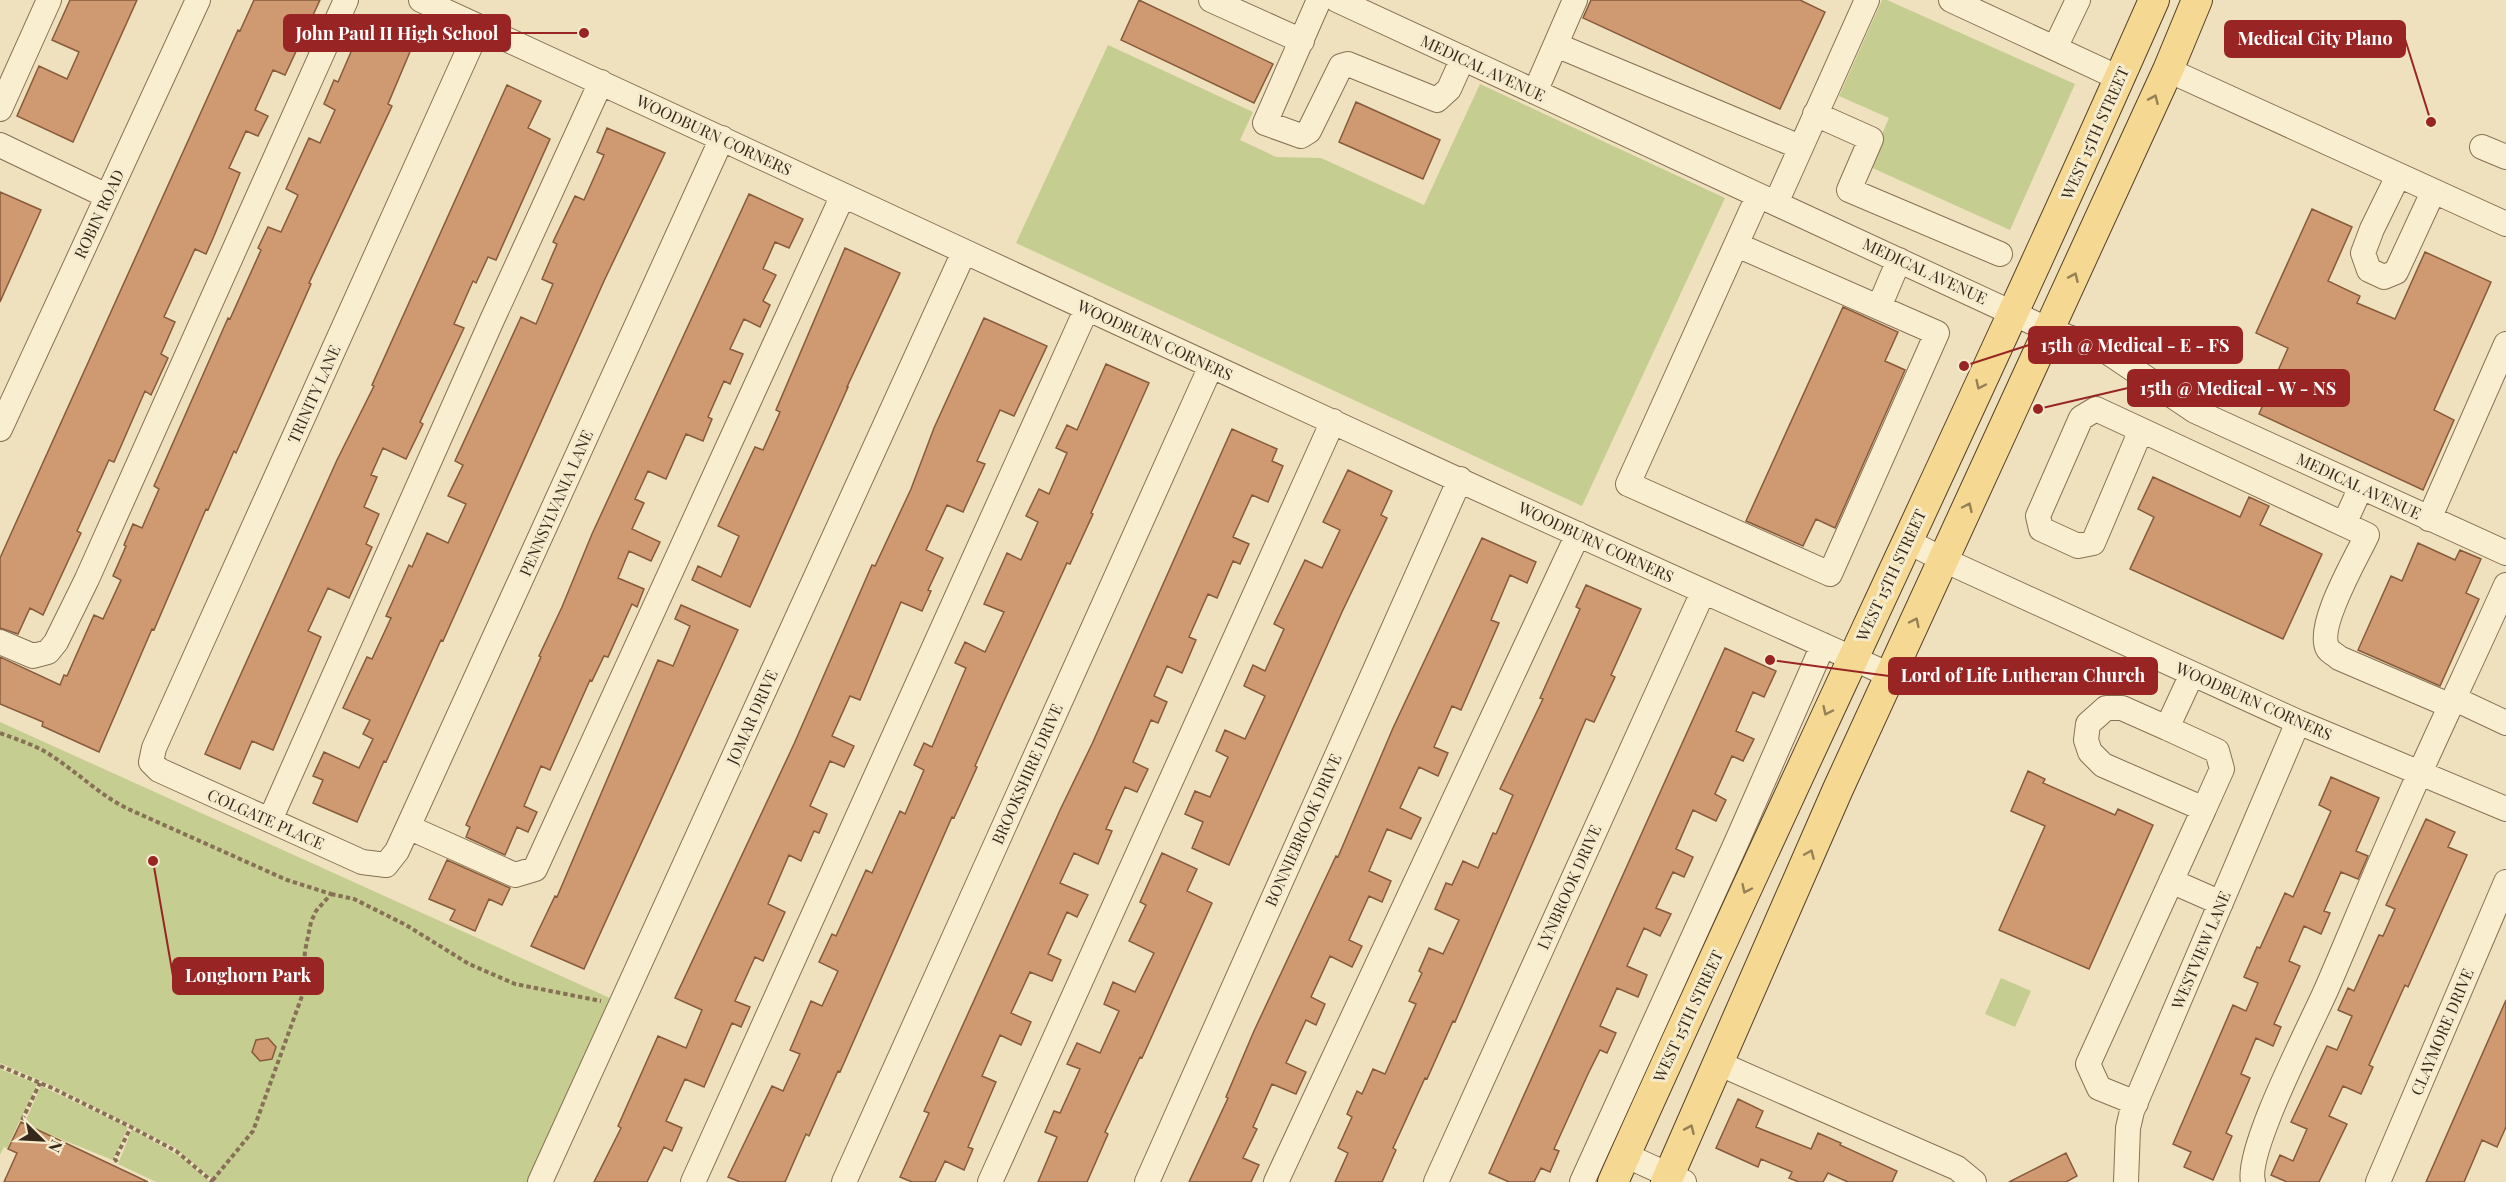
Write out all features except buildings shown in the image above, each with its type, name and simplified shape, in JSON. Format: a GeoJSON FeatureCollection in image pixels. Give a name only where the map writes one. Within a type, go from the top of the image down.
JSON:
{"type":"FeatureCollection","features":[{"type":"Feature","properties":{"kind":"main road","name":"WEST 15TH STREET"},"geometry":{"type":"LineString","coordinates":[[1613,1182],[1852,658],[2014,313],[2154,0]]}},
{"type":"Feature","properties":{"kind":"main road"},"geometry":{"type":"LineString","coordinates":[[1673,1180],[1720,1064],[1890,675],[2168,70],[2197,0]]}},
{"type":"Feature","properties":{"kind":"street"},"geometry":{"type":"LineString","coordinates":[[0,108],[49,0]]}},
{"type":"Feature","properties":{"kind":"street","name":"ROBIN ROAD"},"geometry":{"type":"LineString","coordinates":[[0,429],[198,0]]}},
{"type":"Feature","properties":{"kind":"street"},"geometry":{"type":"LineString","coordinates":[[0,642],[33,656],[48,652],[56,642],[92,568],[346,0]]}},
{"type":"Feature","properties":{"kind":"street","name":"WOODBURN CORNERS"},"geometry":{"type":"LineString","coordinates":[[421,0],[1211,366],[1703,592],[1890,675]]}},
{"type":"Feature","properties":{"kind":"street"},"geometry":{"type":"LineString","coordinates":[[1211,0],[1302,41]]}},
{"type":"Feature","properties":{"kind":"street"},"geometry":{"type":"LineString","coordinates":[[1535,92],[1575,0]]}},
{"type":"Feature","properties":{"kind":"street"},"geometry":{"type":"LineString","coordinates":[[1737,245],[1937,333],[1830,574],[1629,484],[1737,245],[1800,147],[1867,0]]}},
{"type":"Feature","properties":{"kind":"street"},"geometry":{"type":"LineString","coordinates":[[1951,0],[2119,78]]}},
{"type":"Feature","properties":{"kind":"street"},"geometry":{"type":"LineString","coordinates":[[2055,48],[2078,0]]}},
{"type":"Feature","properties":{"kind":"street"},"geometry":{"type":"LineString","coordinates":[[1336,1],[1302,41],[1265,123],[1301,136],[1309,131],[1341,66],[1348,64],[1437,100],[1449,89],[1463,58]]}},
{"type":"Feature","properties":{"kind":"street","name":"MEDICAL AVENUE"},"geometry":{"type":"LineString","coordinates":[[1336,1],[2049,330],[2106,351],[2195,411],[2506,553]]}},
{"type":"Feature","properties":{"kind":"street","name":"TRINITY LANE"},"geometry":{"type":"LineString","coordinates":[[151,762],[154,748],[479,27]]}},
{"type":"Feature","properties":{"kind":"street"},"geometry":{"type":"LineString","coordinates":[[1556,45],[1800,147]]}},
{"type":"Feature","properties":{"kind":"street"},"geometry":{"type":"LineString","coordinates":[[2168,70],[2506,224]]}},
{"type":"Feature","properties":{"kind":"street"},"geometry":{"type":"LineString","coordinates":[[270,820],[492,320],[601,82]]}},
{"type":"Feature","properties":{"kind":"street"},"geometry":{"type":"LineString","coordinates":[[1815,114],[1871,139],[1849,190],[2000,254]]}},
{"type":"Feature","properties":{"kind":"street","name":"PENNSYLVANIA LANE"},"geometry":{"type":"LineString","coordinates":[[386,865],[397,850],[408,827],[722,138]]}},
{"type":"Feature","properties":{"kind":"street"},"geometry":{"type":"LineString","coordinates":[[0,146],[107,196]]}},
{"type":"Feature","properties":{"kind":"street"},"geometry":{"type":"LineString","coordinates":[[2482,147],[2506,157]]}},
{"type":"Feature","properties":{"kind":"street"},"geometry":{"type":"LineString","coordinates":[[2398,176],[2372,229],[2363,254],[2369,270],[2384,277],[2396,272],[2433,192]]}},
{"type":"Feature","properties":{"kind":"street"},"geometry":{"type":"LineString","coordinates":[[408,827],[515,875],[535,869],[843,195]]}},
{"type":"Feature","properties":{"kind":"street","name":"JOMAR DRIVE"},"geometry":{"type":"LineString","coordinates":[[540,1182],[964,252]]}},
{"type":"Feature","properties":{"kind":"street"},"geometry":{"type":"LineString","coordinates":[[1879,307],[1899,260]]}},
{"type":"Feature","properties":{"kind":"street"},"geometry":{"type":"LineString","coordinates":[[693,1182],[1087,308]]}},
{"type":"Feature","properties":{"kind":"street"},"geometry":{"type":"LineString","coordinates":[[2430,519],[2506,344]]}},
{"type":"Feature","properties":{"kind":"street","name":"BROOKSHIRE DRIVE"},"geometry":{"type":"LineString","coordinates":[[844,1182],[1211,366]]}},
{"type":"Feature","properties":{"kind":"street"},"geometry":{"type":"LineString","coordinates":[[2141,430],[2092,543],[2078,546],[2041,529],[2038,516],[2081,418],[2096,409],[2367,535],[2327,620],[2325,637],[2328,649],[2339,658],[2506,723]]}},
{"type":"Feature","properties":{"kind":"street"},"geometry":{"type":"LineString","coordinates":[[2198,457],[2215,420]]}},
{"type":"Feature","properties":{"kind":"street"},"geometry":{"type":"LineString","coordinates":[[990,1182],[1333,421]]}},
{"type":"Feature","properties":{"kind":"street","name":"BONNIEBROOK DRIVE"},"geometry":{"type":"LineString","coordinates":[[1147,1182],[1460,479]]}},
{"type":"Feature","properties":{"kind":"street"},"geometry":{"type":"LineString","coordinates":[[2344,524],[2361,487]]}},
{"type":"Feature","properties":{"kind":"street"},"geometry":{"type":"LineString","coordinates":[[1276,1182],[1578,534]]}},
{"type":"Feature","properties":{"kind":"street","name":"WOODBURN CORNERS"},"geometry":{"type":"LineString","coordinates":[[1907,541],[2298,722],[2506,809]]}},
{"type":"Feature","properties":{"kind":"street"},"geometry":{"type":"LineString","coordinates":[[2253,1182],[2251,1175],[2255,1152],[2403,810],[2506,585]]}},
{"type":"Feature","properties":{"kind":"street","name":"LYNBROOK DRIVE"},"geometry":{"type":"LineString","coordinates":[[1436,1182],[1703,592]]}},
{"type":"Feature","properties":{"kind":"street"},"geometry":{"type":"LineString","coordinates":[[1582,1182],[1737,842],[1823,645]]}},
{"type":"Feature","properties":{"kind":"street"},"geometry":{"type":"LineString","coordinates":[[2167,728],[2192,674]]}},
{"type":"Feature","properties":{"kind":"street"},"geometry":{"type":"LineString","coordinates":[[2136,1103],[2098,1088],[2088,1064],[2172,881],[2222,769],[2217,751],[2122,708],[2106,708],[2088,724],[2086,740],[2090,752],[2103,765],[2204,809]]}},
{"type":"Feature","properties":{"kind":"street","name":"WESTVIEW LANE"},"geometry":{"type":"LineString","coordinates":[[2126,1182],[2128,1128],[2136,1103],[2298,722]]}},
{"type":"Feature","properties":{"kind":"street","name":"COLGATE PLACE"},"geometry":{"type":"LineString","coordinates":[[151,762],[159,770],[362,862],[386,865]]}},
{"type":"Feature","properties":{"kind":"street"},"geometry":{"type":"LineString","coordinates":[[2172,881],[2221,903]]}},
{"type":"Feature","properties":{"kind":"street","name":"CLAYMORE DRIVE"},"geometry":{"type":"LineString","coordinates":[[2378,1182],[2506,882]]}},
{"type":"Feature","properties":{"kind":"street"},"geometry":{"type":"LineString","coordinates":[[1720,1064],[1957,1168],[1974,1182]]}},
{"type":"Feature","properties":{"kind":"street"},"geometry":{"type":"LineString","coordinates":[[1625,1155],[1673,1180]]}},
{"type":"Feature","properties":{"kind":"path"},"geometry":{"type":"LineString","coordinates":[[0,733],[31,744],[52,755],[107,798],[126,808],[287,880],[354,899],[406,925],[469,964],[515,984],[607,1003]]}},
{"type":"Feature","properties":{"kind":"path"},"geometry":{"type":"LineString","coordinates":[[0,1066],[40,1083],[176,1150],[213,1181],[253,1131],[302,996],[305,951],[311,922],[316,911],[331,894]]}},
{"type":"Feature","properties":{"kind":"path"},"geometry":{"type":"LineString","coordinates":[[22,1120],[40,1083]]}},
{"type":"Feature","properties":{"kind":"path"},"geometry":{"type":"LineString","coordinates":[[117,1162],[116,1159],[131,1127]]}},
{"type":"Feature","properties":{"kind":"green space"},"geometry":{"type":"Polygon","coordinates":[[[1882,0],[1887,0],[2075,84],[2010,230],[1868,166],[1889,118],[1839,96],[1882,0]]]}},
{"type":"Feature","properties":{"kind":"green space"},"geometry":{"type":"Polygon","coordinates":[[[1108,45],[1253,112],[1240,140],[1276,157],[1321,158],[1424,205],[1480,84],[1725,198],[1582,506],[1016,243],[1108,45]]]}},
{"type":"Feature","properties":{"kind":"green space"},"geometry":{"type":"Polygon","coordinates":[[[0,722],[612,999],[529,1182],[216,1182],[174,1147],[55,1087],[0,1063],[0,722]]]}},
{"type":"Feature","properties":{"kind":"green space"},"geometry":{"type":"Polygon","coordinates":[[[2001,978],[2031,991],[2015,1027],[1985,1014],[2001,978]]]}},
{"type":"Feature","properties":{"kind":"green space"},"geometry":{"type":"Polygon","coordinates":[[[0,1069],[37,1084],[7,1148],[4,1147],[0,1155],[0,1069]]]}},
{"type":"Feature","properties":{"kind":"green space"},"geometry":{"type":"Polygon","coordinates":[[[41,1086],[128,1127],[114,1158],[115,1161],[24,1124],[41,1086]]]}},
{"type":"Feature","properties":{"kind":"green space"},"geometry":{"type":"Polygon","coordinates":[[[132,1129],[184,1159],[210,1182],[156,1182],[118,1164],[132,1129]]]}},
{"type":"Feature","properties":{"kind":"place","name":"John Paul II High School"},"geometry":{"type":"Point","coordinates":[584,33]}},
{"type":"Feature","properties":{"kind":"place","name":"Medical City Plano"},"geometry":{"type":"Point","coordinates":[2431,122]}},
{"type":"Feature","properties":{"kind":"place","name":"15th @ Medical - E - FS"},"geometry":{"type":"Point","coordinates":[1964,366]}},
{"type":"Feature","properties":{"kind":"place","name":"15th @ Medical - W - NS"},"geometry":{"type":"Point","coordinates":[2038,409]}},
{"type":"Feature","properties":{"kind":"place","name":"Lord of Life Lutheran Church"},"geometry":{"type":"Point","coordinates":[1770,660]}},
{"type":"Feature","properties":{"kind":"place","name":"Longhorn Park"},"geometry":{"type":"Point","coordinates":[153,861]}}]}
